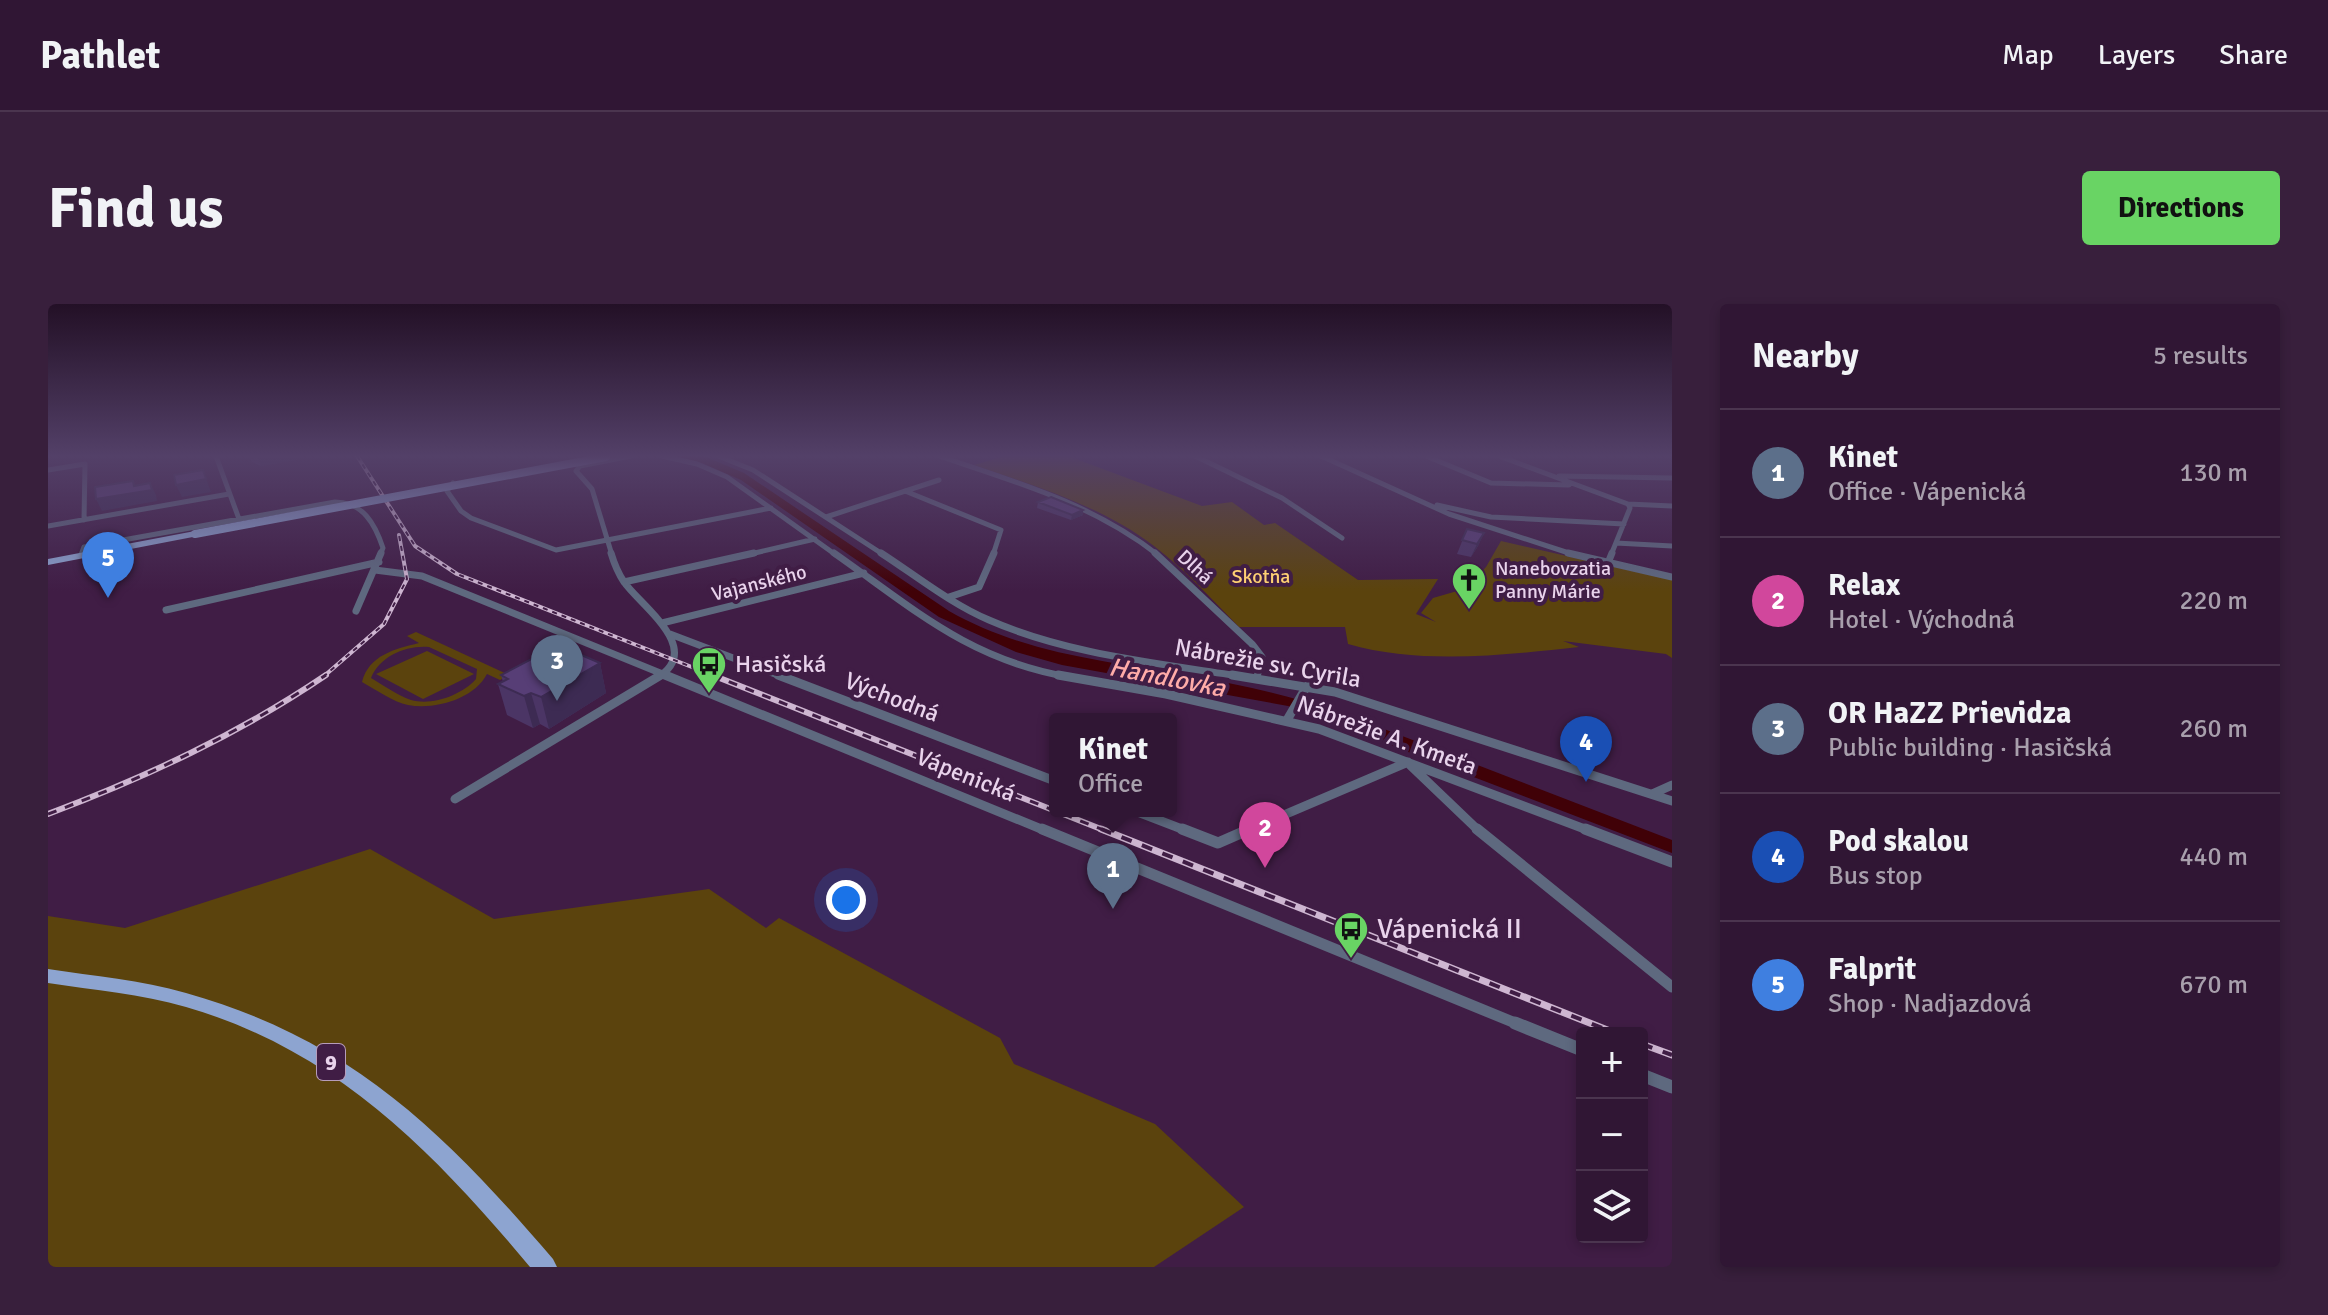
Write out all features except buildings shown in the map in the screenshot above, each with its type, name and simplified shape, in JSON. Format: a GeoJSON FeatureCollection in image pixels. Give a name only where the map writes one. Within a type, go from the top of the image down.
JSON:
{"type":"FeatureCollection","features":[{"type":"Feature","properties":{"kind":"main road"},"geometry":{"type":"LineString","coordinates":[[48,562],[376,501]]}},
{"type":"Feature","properties":{"kind":"main road","name":"9"},"geometry":{"type":"LineString","coordinates":[[48,976],[129,987],[187,1001],[270,1031],[337,1066],[401,1112],[434,1142],[489,1199],[545,1267]]}},
{"type":"Feature","properties":{"kind":"street"},"geometry":{"type":"LineString","coordinates":[[84,501],[84,520]]}},
{"type":"Feature","properties":{"kind":"street"},"geometry":{"type":"LineString","coordinates":[[48,526],[190,501]]}},
{"type":"Feature","properties":{"kind":"street"},"geometry":{"type":"LineString","coordinates":[[232,501],[239,519]]}},
{"type":"Feature","properties":{"kind":"street"},"geometry":{"type":"LineString","coordinates":[[454,501],[471,518],[545,548],[570,549],[771,508]]}},
{"type":"Feature","properties":{"kind":"street"},"geometry":{"type":"LineString","coordinates":[[455,799],[663,674],[673,660],[675,650],[670,634],[624,582],[616,568],[596,501]]}},
{"type":"Feature","properties":{"kind":"street","name":"Nábrežie A. Kmeťa"},"geometry":{"type":"LineString","coordinates":[[761,501],[954,638],[1011,664],[1289,717],[1672,862]]}},
{"type":"Feature","properties":{"kind":"street","name":"Nábrežie sv. Cyrila"},"geometry":{"type":"LineString","coordinates":[[801,501],[986,619],[1035,638],[1109,655],[1257,677],[1305,690],[1367,701],[1672,801]]}},
{"type":"Feature","properties":{"kind":"street"},"geometry":{"type":"LineString","coordinates":[[826,517],[875,501]]}},
{"type":"Feature","properties":{"kind":"street"},"geometry":{"type":"LineString","coordinates":[[931,501],[994,525],[1002,532],[979,587],[949,597]]}},
{"type":"Feature","properties":{"kind":"street","name":"Dlhá"},"geometry":{"type":"LineString","coordinates":[[1064,501],[1120,528],[1165,560],[1262,657],[1257,677]]}},
{"type":"Feature","properties":{"kind":"street"},"geometry":{"type":"LineString","coordinates":[[1286,501],[1342,538]]}},
{"type":"Feature","properties":{"kind":"street"},"geometry":{"type":"LineString","coordinates":[[1417,501],[1499,533],[1672,577]]}},
{"type":"Feature","properties":{"kind":"street"},"geometry":{"type":"LineString","coordinates":[[1419,501],[1491,517],[1623,527],[1652,545]]}},
{"type":"Feature","properties":{"kind":"street"},"geometry":{"type":"LineString","coordinates":[[1620,501],[1672,506]]}},
{"type":"Feature","properties":{"kind":"street"},"geometry":{"type":"LineString","coordinates":[[81,555],[84,547],[335,502],[355,503],[382,544],[379,562],[356,611]]}},
{"type":"Feature","properties":{"kind":"street"},"geometry":{"type":"LineString","coordinates":[[1608,563],[1630,508],[1628,504]]}},
{"type":"Feature","properties":{"kind":"street"},"geometry":{"type":"LineString","coordinates":[[624,582],[815,539]]}},
{"type":"Feature","properties":{"kind":"street"},"geometry":{"type":"LineString","coordinates":[[1616,543],[1672,546]]}},
{"type":"Feature","properties":{"kind":"street"},"geometry":{"type":"LineString","coordinates":[[166,610],[379,562]]}},
{"type":"Feature","properties":{"kind":"street","name":"Vápenická"},"geometry":{"type":"LineString","coordinates":[[375,570],[422,576],[1576,1048]]}},
{"type":"Feature","properties":{"kind":"street","name":"Vajanského"},"geometry":{"type":"LineString","coordinates":[[662,623],[864,573]]}},
{"type":"Feature","properties":{"kind":"street","name":"Východná"},"geometry":{"type":"LineString","coordinates":[[670,634],[1049,779]]}},
{"type":"Feature","properties":{"kind":"street"},"geometry":{"type":"LineString","coordinates":[[1289,717],[1305,690]]}},
{"type":"Feature","properties":{"kind":"street"},"geometry":{"type":"LineString","coordinates":[[1151,817],[1218,843],[1408,762],[1462,817],[1672,987]]}},
{"type":"Feature","properties":{"kind":"street"},"geometry":{"type":"LineString","coordinates":[[1652,794],[1672,785]]}},
{"type":"Feature","properties":{"kind":"street"},"geometry":{"type":"LineString","coordinates":[[1653,972],[1672,978]]}},
{"type":"Feature","properties":{"kind":"street"},"geometry":{"type":"LineString","coordinates":[[1648,1077],[1672,1087]]}},
{"type":"Feature","properties":{"kind":"green space","name":"Skotňa"},"geometry":{"type":"Polygon","coordinates":[[[1074,501],[1188,501],[1202,506],[1232,502],[1264,525],[1275,523],[1358,580],[1438,579],[1416,614],[1436,622],[1421,613],[1433,598],[1471,587],[1469,585],[1486,567],[1501,541],[1672,580],[1672,658],[1666,654],[1563,641],[1579,647],[1463,656],[1404,654],[1348,644],[1345,627],[1239,627],[1154,546],[1074,501]]]}},
{"type":"Feature","properties":{"kind":"green space"},"geometry":{"type":"Polygon","coordinates":[[[416,632],[509,675],[500,680],[487,674],[473,690],[453,701],[430,706],[402,703],[362,682],[370,665],[377,659],[419,643],[407,636],[416,632]],[[420,647],[403,650],[387,658],[371,678],[406,698],[428,702],[463,690],[476,679],[477,669],[429,647],[420,647]]]}},
{"type":"Feature","properties":{"kind":"green space"},"geometry":{"type":"Polygon","coordinates":[[[427,651],[474,674],[423,699],[376,674],[427,651]]]}},
{"type":"Feature","properties":{"kind":"green space"},"geometry":{"type":"Polygon","coordinates":[[[370,849],[494,919],[709,889],[766,928],[779,918],[1000,1038],[1014,1064],[1155,1124],[1244,1207],[1154,1267],[48,1267],[48,916],[125,928],[370,849]]]}},
{"type":"Feature","properties":{"kind":"water","name":"Handlovka"},"geometry":{"type":"Polygon","coordinates":[[[771,501],[786,501],[949,611],[978,626],[1037,647],[1248,687],[1340,712],[1672,840],[1672,853],[1288,706],[1062,665],[1016,652],[939,617],[771,501]]]}},
{"type":"Feature","properties":{"kind":"railway"},"geometry":{"type":"LineString","coordinates":[[386,501],[415,546],[457,574],[717,677]]}},
{"type":"Feature","properties":{"kind":"railway"},"geometry":{"type":"LineString","coordinates":[[323,677],[384,624],[407,579],[399,535]]}},
{"type":"Feature","properties":{"kind":"railway"},"geometry":{"type":"LineString","coordinates":[[712,675],[1049,808]]}},
{"type":"Feature","properties":{"kind":"railway"},"geometry":{"type":"LineString","coordinates":[[48,814],[191,753],[260,716],[323,677]]}},
{"type":"Feature","properties":{"kind":"railway"},"geometry":{"type":"LineString","coordinates":[[1071,817],[1106,831]]}},
{"type":"Feature","properties":{"kind":"railway"},"geometry":{"type":"LineString","coordinates":[[1101,829],[1600,1027]]}},
{"type":"Feature","properties":{"kind":"railway"},"geometry":{"type":"LineString","coordinates":[[1648,1046],[1672,1055]]}},
{"type":"Feature","properties":{"kind":"place","name":"Falprit"},"geometry":{"type":"Point","coordinates":[108,598]}},
{"type":"Feature","properties":{"kind":"place","name":"Nanebovzatia Panny Márie"},"geometry":{"type":"Point","coordinates":[1469,611]}},
{"type":"Feature","properties":{"kind":"place","name":"Hasičská"},"geometry":{"type":"Point","coordinates":[709,695]}},
{"type":"Feature","properties":{"kind":"place","name":"OR HaZZ Prievidza"},"geometry":{"type":"Point","coordinates":[557,701]}},
{"type":"Feature","properties":{"kind":"place","name":"Pod skalou"},"geometry":{"type":"Point","coordinates":[1586,782]}},
{"type":"Feature","properties":{"kind":"place","name":"Relax"},"geometry":{"type":"Point","coordinates":[1265,868]}},
{"type":"Feature","properties":{"kind":"place","name":"Kinet"},"geometry":{"type":"Point","coordinates":[1113,909]}},
{"type":"Feature","properties":{"kind":"place","name":"Vápenická II"},"geometry":{"type":"Point","coordinates":[1351,960]}}]}
